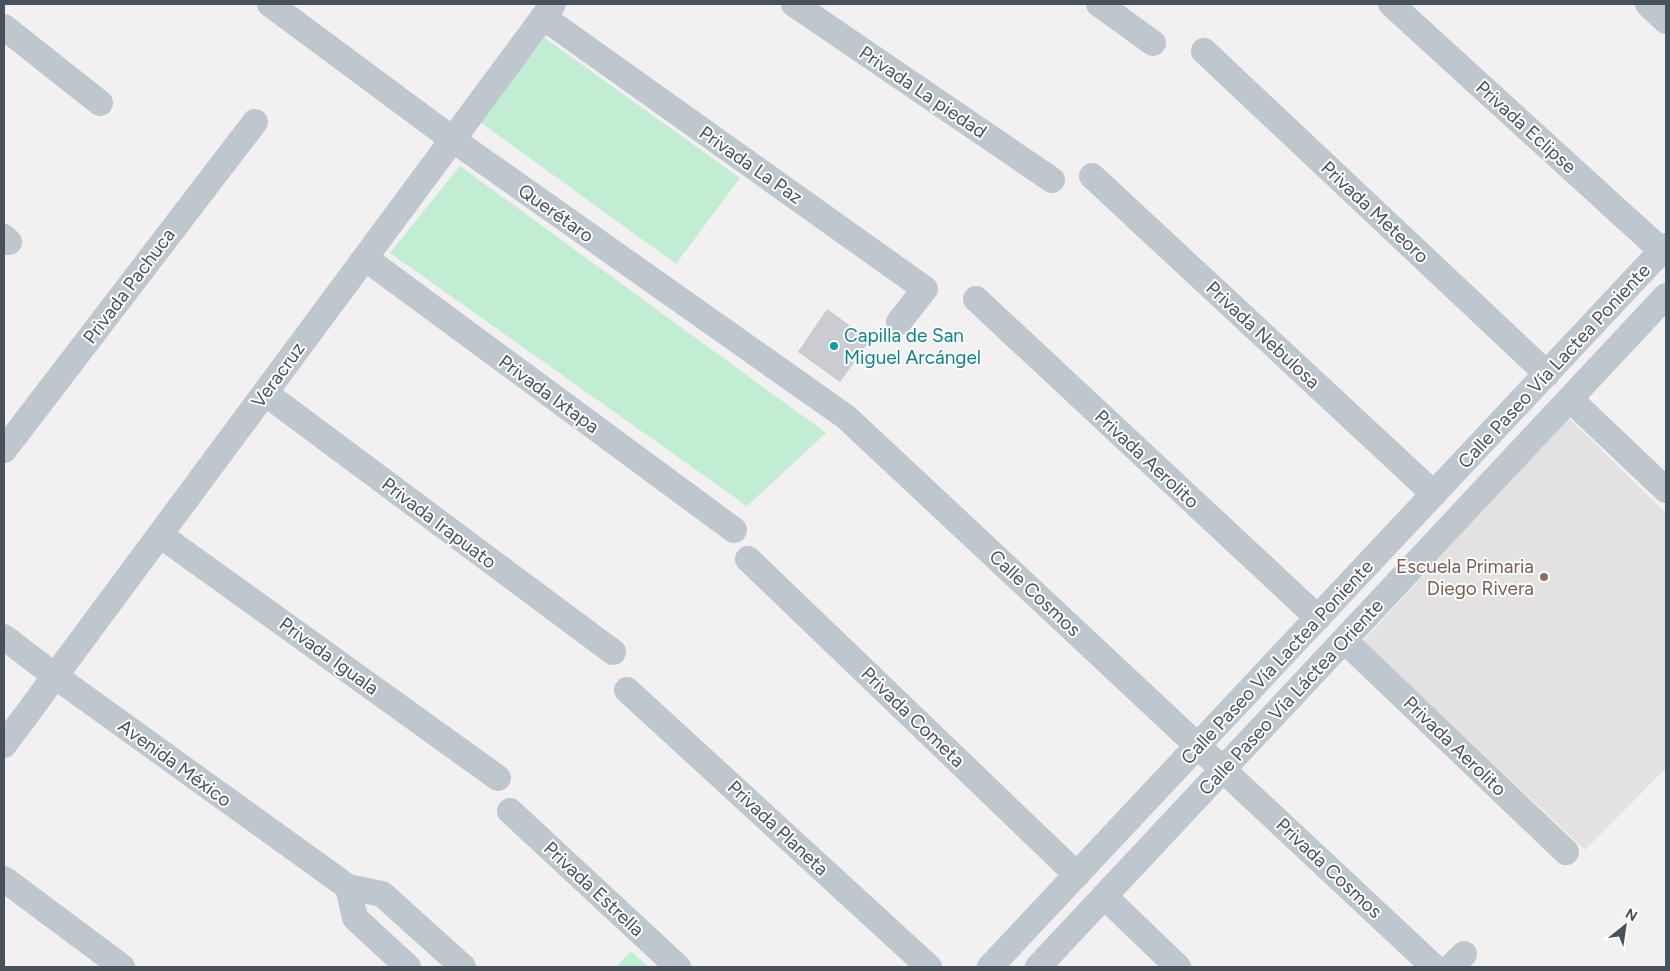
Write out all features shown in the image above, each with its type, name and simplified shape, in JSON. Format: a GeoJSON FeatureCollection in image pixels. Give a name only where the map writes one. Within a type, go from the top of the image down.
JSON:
{"type":"FeatureCollection","features":[{"type":"Feature","properties":{"kind":"street","name":"Querétaro"},"geometry":{"type":"LineString","coordinates":[[270,4],[452,140],[846,417]]}},
{"type":"Feature","properties":{"kind":"street","name":"Privada La piedad"},"geometry":{"type":"LineString","coordinates":[[794,4],[1052,180]]}},
{"type":"Feature","properties":{"kind":"street"},"geometry":{"type":"LineString","coordinates":[[1099,4],[1153,43]]}},
{"type":"Feature","properties":{"kind":"street","name":"Privada Eclipse"},"geometry":{"type":"LineString","coordinates":[[1391,4],[1664,249]]}},
{"type":"Feature","properties":{"kind":"street"},"geometry":{"type":"LineString","coordinates":[[1648,4],[1666,21]]}},
{"type":"Feature","properties":{"kind":"street","name":"Veracruz"},"geometry":{"type":"LineString","coordinates":[[4,745],[548,10]]}},
{"type":"Feature","properties":{"kind":"street","name":"Privada La Paz"},"geometry":{"type":"LineString","coordinates":[[548,10],[925,289],[899,322]]}},
{"type":"Feature","properties":{"kind":"street"},"geometry":{"type":"LineString","coordinates":[[4,27],[100,103]]}},
{"type":"Feature","properties":{"kind":"street","name":"Privada Meteoro"},"geometry":{"type":"LineString","coordinates":[[1204,51],[1547,374]]}},
{"type":"Feature","properties":{"kind":"street","name":"Privada Pachuca"},"geometry":{"type":"LineString","coordinates":[[4,450],[255,122]]}},
{"type":"Feature","properties":{"kind":"street","name":"Privada Nebulosa"},"geometry":{"type":"LineString","coordinates":[[1092,176],[1434,494]]}},
{"type":"Feature","properties":{"kind":"street","name":"Calle Paseo Vía Lactea Poniente"},"geometry":{"type":"LineString","coordinates":[[990,967],[1664,249]]}},
{"type":"Feature","properties":{"kind":"street","name":"Privada Ixtapa"},"geometry":{"type":"LineString","coordinates":[[365,258],[734,530]]}},
{"type":"Feature","properties":{"kind":"street","name":"Calle Paseo Vía Láctea Oriente"},"geometry":{"type":"LineString","coordinates":[[1038,967],[1666,296]]}},
{"type":"Feature","properties":{"kind":"street","name":"Privada Aerolito"},"geometry":{"type":"LineString","coordinates":[[976,299],[1318,618]]}},
{"type":"Feature","properties":{"kind":"street","name":"Privada Irapuato"},"geometry":{"type":"LineString","coordinates":[[264,393],[613,652]]}},
{"type":"Feature","properties":{"kind":"street"},"geometry":{"type":"LineString","coordinates":[[1570,399],[1666,490]]}},
{"type":"Feature","properties":{"kind":"street","name":"Calle Cosmos"},"geometry":{"type":"LineString","coordinates":[[846,417],[1223,770]]}},
{"type":"Feature","properties":{"kind":"street","name":"Privada Iguala"},"geometry":{"type":"LineString","coordinates":[[160,535],[498,778]]}},
{"type":"Feature","properties":{"kind":"street","name":"Privada Cometa"},"geometry":{"type":"LineString","coordinates":[[748,559],[1077,875]]}},
{"type":"Feature","properties":{"kind":"street","name":"Avenida México"},"geometry":{"type":"LineString","coordinates":[[4,637],[55,676],[348,887]]}},
{"type":"Feature","properties":{"kind":"street","name":"Privada Aerolito"},"geometry":{"type":"LineString","coordinates":[[1344,640],[1566,852]]}},
{"type":"Feature","properties":{"kind":"street","name":"Privada Planeta"},"geometry":{"type":"LineString","coordinates":[[627,690],[929,967]]}},
{"type":"Feature","properties":{"kind":"street","name":"Privada Cosmos"},"geometry":{"type":"LineString","coordinates":[[1223,770],[1434,967]]}},
{"type":"Feature","properties":{"kind":"street","name":"Privada Estrella"},"geometry":{"type":"LineString","coordinates":[[510,811],[678,967]]}},
{"type":"Feature","properties":{"kind":"street"},"geometry":{"type":"LineString","coordinates":[[4,879],[122,967]]}},
{"type":"Feature","properties":{"kind":"street"},"geometry":{"type":"LineString","coordinates":[[408,967],[355,918],[348,887],[382,894],[463,967]]}},
{"type":"Feature","properties":{"kind":"street"},"geometry":{"type":"LineString","coordinates":[[1104,896],[1178,967]]}},
{"type":"Feature","properties":{"kind":"shaded area","name":"Escuela Primaria Diego Rivera"},"geometry":{"type":"Polygon","coordinates":[[[1569,418],[1666,513],[1666,768],[1585,850],[1363,641],[1569,418]]]}},
{"type":"Feature","properties":{"kind":"green space"},"geometry":{"type":"Polygon","coordinates":[[[545,38],[740,178],[676,264],[480,122],[545,38]]]}},
{"type":"Feature","properties":{"kind":"green space"},"geometry":{"type":"Polygon","coordinates":[[[460,166],[826,433],[747,506],[390,253],[460,166]]]}},
{"type":"Feature","properties":{"kind":"green space"},"geometry":{"type":"Polygon","coordinates":[[[631,951],[648,967],[616,967],[631,951]]]}},
{"type":"Feature","properties":{"kind":"building","name":"Capilla de San Miguel Arcángel"},"geometry":{"type":"Polygon","coordinates":[[[827,309],[870,340],[840,382],[798,352],[827,309]]]}},
{"type":"Feature","properties":{"kind":"place","name":"Capilla de San Miguel Arcángel"},"geometry":{"type":"Point","coordinates":[834,346]}},
{"type":"Feature","properties":{"kind":"place","name":"Escuela Primaria Diego Rivera"},"geometry":{"type":"Point","coordinates":[1544,577]}}]}
